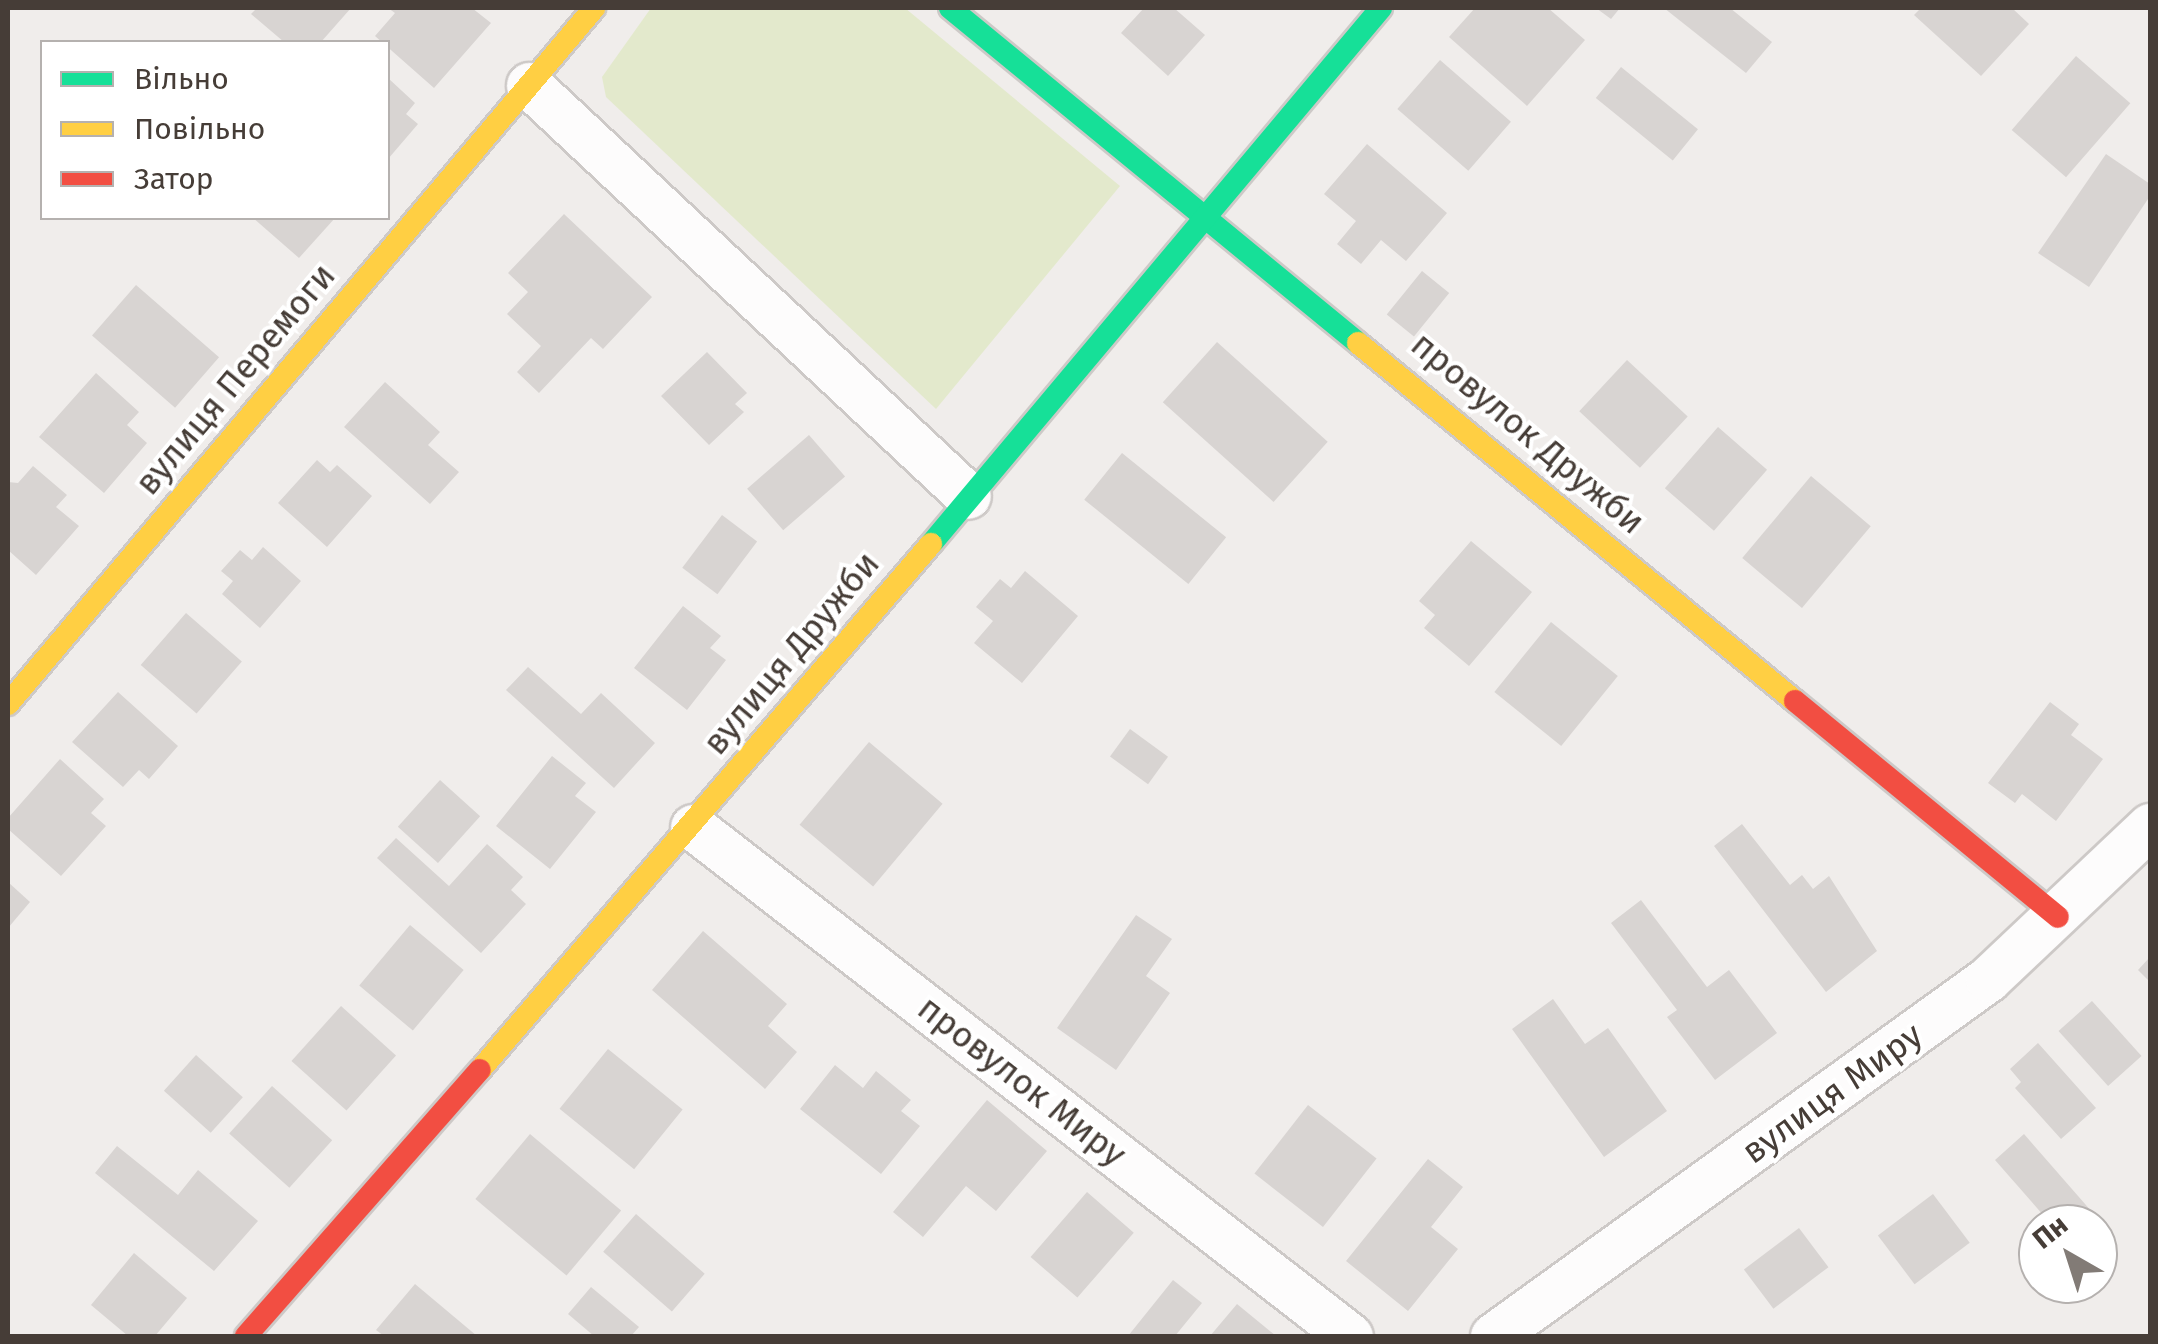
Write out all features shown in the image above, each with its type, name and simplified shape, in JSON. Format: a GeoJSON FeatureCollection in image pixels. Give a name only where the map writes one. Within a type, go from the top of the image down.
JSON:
{"type":"FeatureCollection","features":[{"type":"Feature","properties":{"kind":"street","name":"вулиця Перемоги"},"geometry":{"type":"LineString","coordinates":[[8,704],[594,8]]}},
{"type":"Feature","properties":{"kind":"street","name":"провулок Дружби"},"geometry":{"type":"LineString","coordinates":[[950,8],[1210,215],[2058,917]]}},
{"type":"Feature","properties":{"kind":"street","name":"вулиця Дружби"},"geometry":{"type":"LineString","coordinates":[[246,1336],[693,826],[1381,8]]}},
{"type":"Feature","properties":{"kind":"street"},"geometry":{"type":"LineString","coordinates":[[529,84],[968,496]]}},
{"type":"Feature","properties":{"kind":"street","name":"провулок Миру"},"geometry":{"type":"LineString","coordinates":[[693,826],[1350,1336]]}},
{"type":"Feature","properties":{"kind":"street","name":"вулиця Миру"},"geometry":{"type":"LineString","coordinates":[[1494,1336],[1988,979],[2150,826]]}},
{"type":"Feature","properties":{"kind":"green space"},"geometry":{"type":"Polygon","coordinates":[[[651,8],[905,8],[1120,186],[936,409],[606,97],[602,77],[651,8]]]}},
{"type":"Feature","properties":{"kind":"building"},"geometry":{"type":"Polygon","coordinates":[[[257,8],[351,8],[323,40],[282,40],[251,14],[257,8]]]}},
{"type":"Feature","properties":{"kind":"building"},"geometry":{"type":"Polygon","coordinates":[[[388,8],[472,8],[491,23],[434,88],[390,49],[390,40],[375,36],[395,13],[388,8]]]}},
{"type":"Feature","properties":{"kind":"building"},"geometry":{"type":"Polygon","coordinates":[[[1144,8],[1174,8],[1205,35],[1168,76],[1121,33],[1144,8]]]}},
{"type":"Feature","properties":{"kind":"building"},"geometry":{"type":"Polygon","coordinates":[[[1475,8],[1548,8],[1585,40],[1527,106],[1449,37],[1475,8]]]}},
{"type":"Feature","properties":{"kind":"building"},"geometry":{"type":"Polygon","coordinates":[[[1596,8],[1620,8],[1611,19],[1596,8]]]}},
{"type":"Feature","properties":{"kind":"building"},"geometry":{"type":"Polygon","coordinates":[[[1664,8],[1730,8],[1772,42],[1746,73],[1664,8]]]}},
{"type":"Feature","properties":{"kind":"building"},"geometry":{"type":"Polygon","coordinates":[[[1921,8],[2012,8],[2029,24],[1981,76],[1914,15],[1921,8]]]}},
{"type":"Feature","properties":{"kind":"building"},"geometry":{"type":"Polygon","coordinates":[[[2076,56],[2130,103],[2066,177],[2012,130],[2076,56]]]}},
{"type":"Feature","properties":{"kind":"building"},"geometry":{"type":"Polygon","coordinates":[[[1440,60],[1511,122],[1468,171],[1397,109],[1440,60]]]}},
{"type":"Feature","properties":{"kind":"building"},"geometry":{"type":"Polygon","coordinates":[[[1621,67],[1698,129],[1673,160],[1596,98],[1621,67]]]}},
{"type":"Feature","properties":{"kind":"building"},"geometry":{"type":"Polygon","coordinates":[[[390,80],[415,103],[406,114],[418,124],[390,157],[390,80]]]}},
{"type":"Feature","properties":{"kind":"building"},"geometry":{"type":"Polygon","coordinates":[[[1367,144],[1447,213],[1406,261],[1381,240],[1361,264],[1337,244],[1356,221],[1324,194],[1367,144]]]}},
{"type":"Feature","properties":{"kind":"building"},"geometry":{"type":"Polygon","coordinates":[[[2106,154],[2150,184],[2150,196],[2089,287],[2038,253],[2106,154]]]}},
{"type":"Feature","properties":{"kind":"building"},"geometry":{"type":"Polygon","coordinates":[[[564,214],[652,297],[603,349],[591,338],[539,393],[517,372],[541,346],[507,314],[528,292],[508,273],[564,214]]]}},
{"type":"Feature","properties":{"kind":"building"},"geometry":{"type":"Polygon","coordinates":[[[255,220],[333,220],[299,258],[255,220]]]}},
{"type":"Feature","properties":{"kind":"building"},"geometry":{"type":"Polygon","coordinates":[[[1422,271],[1449,293],[1414,337],[1387,315],[1422,271]]]}},
{"type":"Feature","properties":{"kind":"building"},"geometry":{"type":"Polygon","coordinates":[[[136,285],[219,357],[175,408],[92,336],[136,285]]]}},
{"type":"Feature","properties":{"kind":"building"},"geometry":{"type":"Polygon","coordinates":[[[1217,342],[1328,442],[1274,502],[1163,402],[1217,342]]]}},
{"type":"Feature","properties":{"kind":"building"},"geometry":{"type":"Polygon","coordinates":[[[707,352],[747,393],[735,404],[744,412],[709,445],[661,396],[707,352]]]}},
{"type":"Feature","properties":{"kind":"building"},"geometry":{"type":"Polygon","coordinates":[[[1627,360],[1688,417],[1640,468],[1579,411],[1627,360]]]}},
{"type":"Feature","properties":{"kind":"building"},"geometry":{"type":"Polygon","coordinates":[[[96,373],[139,412],[127,425],[147,443],[104,493],[39,437],[96,373]]]}},
{"type":"Feature","properties":{"kind":"building"},"geometry":{"type":"Polygon","coordinates":[[[385,382],[440,432],[428,445],[459,472],[430,504],[344,427],[385,382]]]}},
{"type":"Feature","properties":{"kind":"building"},"geometry":{"type":"Polygon","coordinates":[[[1718,427],[1767,470],[1714,531],[1665,488],[1718,427]]]}},
{"type":"Feature","properties":{"kind":"building"},"geometry":{"type":"Polygon","coordinates":[[[809,435],[845,477],[783,530],[747,489],[809,435]]]}},
{"type":"Feature","properties":{"kind":"building"},"geometry":{"type":"Polygon","coordinates":[[[1122,453],[1226,537],[1188,584],[1084,500],[1122,453]]]}},
{"type":"Feature","properties":{"kind":"building"},"geometry":{"type":"Polygon","coordinates":[[[317,460],[330,472],[337,465],[372,496],[327,547],[278,503],[317,460]]]}},
{"type":"Feature","properties":{"kind":"building"},"geometry":{"type":"Polygon","coordinates":[[[33,466],[67,495],[56,507],[79,526],[36,575],[8,550],[8,482],[18,483],[33,466]]]}},
{"type":"Feature","properties":{"kind":"building"},"geometry":{"type":"Polygon","coordinates":[[[1811,476],[1871,526],[1802,608],[1742,558],[1811,476]]]}},
{"type":"Feature","properties":{"kind":"building"},"geometry":{"type":"Polygon","coordinates":[[[722,515],[757,541],[717,594],[682,568],[722,515]]]}},
{"type":"Feature","properties":{"kind":"building"},"geometry":{"type":"Polygon","coordinates":[[[1471,541],[1532,592],[1469,666],[1424,628],[1435,615],[1419,601],[1471,541]]]}},
{"type":"Feature","properties":{"kind":"building"},"geometry":{"type":"Polygon","coordinates":[[[263,547],[301,581],[260,628],[222,594],[233,581],[221,571],[240,550],[252,560],[263,547]]]}},
{"type":"Feature","properties":{"kind":"building"},"geometry":{"type":"Polygon","coordinates":[[[1025,571],[1078,616],[1022,683],[974,643],[993,621],[976,607],[1000,579],[1011,588],[1025,571]]]}},
{"type":"Feature","properties":{"kind":"building"},"geometry":{"type":"Polygon","coordinates":[[[683,606],[721,636],[710,648],[726,660],[687,710],[634,668],[683,606]]]}},
{"type":"Feature","properties":{"kind":"building"},"geometry":{"type":"Polygon","coordinates":[[[186,613],[242,662],[197,714],[141,665],[186,613]]]}},
{"type":"Feature","properties":{"kind":"building"},"geometry":{"type":"Polygon","coordinates":[[[1551,622],[1618,676],[1561,746],[1494,692],[1551,622]]]}},
{"type":"Feature","properties":{"kind":"building"},"geometry":{"type":"Polygon","coordinates":[[[528,667],[581,714],[601,693],[655,743],[614,788],[506,690],[528,667]]]}},
{"type":"Feature","properties":{"kind":"building"},"geometry":{"type":"Polygon","coordinates":[[[118,692],[178,746],[149,779],[139,770],[123,787],[72,742],[118,692]]]}},
{"type":"Feature","properties":{"kind":"building"},"geometry":{"type":"Polygon","coordinates":[[[2050,702],[2079,724],[2071,735],[2103,759],[2056,821],[2022,794],[2015,803],[1988,783],[2050,702]]]}},
{"type":"Feature","properties":{"kind":"building"},"geometry":{"type":"Polygon","coordinates":[[[1130,729],[1168,757],[1148,784],[1110,757],[1130,729]]]}},
{"type":"Feature","properties":{"kind":"building"},"geometry":{"type":"Polygon","coordinates":[[[869,742],[943,804],[873,886],[800,825],[869,742]]]}},
{"type":"Feature","properties":{"kind":"building"},"geometry":{"type":"Polygon","coordinates":[[[552,756],[586,783],[575,796],[596,812],[550,869],[496,826],[552,756]]]}},
{"type":"Feature","properties":{"kind":"building"},"geometry":{"type":"Polygon","coordinates":[[[60,759],[104,799],[91,813],[106,826],[61,876],[8,829],[8,818],[60,759]]]}},
{"type":"Feature","properties":{"kind":"building"},"geometry":{"type":"Polygon","coordinates":[[[440,780],[480,816],[438,863],[398,827],[440,780]]]}},
{"type":"Feature","properties":{"kind":"building"},"geometry":{"type":"Polygon","coordinates":[[[1742,824],[1790,885],[1802,875],[1813,889],[1829,876],[1877,951],[1826,992],[1714,846],[1742,824]]]}},
{"type":"Feature","properties":{"kind":"building"},"geometry":{"type":"Polygon","coordinates":[[[396,838],[449,886],[487,844],[523,877],[511,890],[526,904],[481,953],[377,858],[396,838]]]}},
{"type":"Feature","properties":{"kind":"building"},"geometry":{"type":"Polygon","coordinates":[[[8,882],[30,902],[8,928],[8,882]]]}},
{"type":"Feature","properties":{"kind":"building"},"geometry":{"type":"Polygon","coordinates":[[[1641,900],[1707,987],[1729,970],[1777,1033],[1715,1080],[1667,1017],[1677,1010],[1611,923],[1641,900]]]}},
{"type":"Feature","properties":{"kind":"building"},"geometry":{"type":"Polygon","coordinates":[[[1136,915],[1172,939],[1146,976],[1170,993],[1116,1070],[1057,1028],[1136,915]]]}},
{"type":"Feature","properties":{"kind":"building"},"geometry":{"type":"Polygon","coordinates":[[[410,925],[464,970],[413,1031],[359,986],[410,925]]]}},
{"type":"Feature","properties":{"kind":"building"},"geometry":{"type":"Polygon","coordinates":[[[703,931],[787,1004],[768,1026],[797,1052],[765,1089],[652,990],[703,931]]]}},
{"type":"Feature","properties":{"kind":"building"},"geometry":{"type":"Polygon","coordinates":[[[2150,957],[2150,982],[2138,970],[2150,957]]]}},
{"type":"Feature","properties":{"kind":"building"},"geometry":{"type":"Polygon","coordinates":[[[1553,999],[1585,1044],[1608,1028],[1667,1111],[1604,1157],[1512,1029],[1553,999]]]}},
{"type":"Feature","properties":{"kind":"building"},"geometry":{"type":"Polygon","coordinates":[[[2092,1001],[2142,1056],[2108,1086],[2059,1031],[2092,1001]]]}},
{"type":"Feature","properties":{"kind":"building"},"geometry":{"type":"Polygon","coordinates":[[[341,1006],[396,1056],[346,1111],[291,1061],[341,1006]]]}},
{"type":"Feature","properties":{"kind":"building"},"geometry":{"type":"Polygon","coordinates":[[[2038,1043],[2096,1108],[2061,1139],[2015,1088],[2021,1082],[2010,1069],[2038,1043]]]}},
{"type":"Feature","properties":{"kind":"building"},"geometry":{"type":"Polygon","coordinates":[[[608,1049],[683,1109],[634,1169],[560,1109],[608,1049]]]}},
{"type":"Feature","properties":{"kind":"building"},"geometry":{"type":"Polygon","coordinates":[[[196,1055],[243,1097],[211,1133],[164,1091],[196,1055]]]}},
{"type":"Feature","properties":{"kind":"building"},"geometry":{"type":"Polygon","coordinates":[[[835,1065],[863,1088],[876,1071],[911,1100],[901,1111],[920,1126],[881,1174],[800,1109],[835,1065]]]}},
{"type":"Feature","properties":{"kind":"building"},"geometry":{"type":"Polygon","coordinates":[[[272,1086],[332,1140],[289,1188],[229,1134],[272,1086]]]}},
{"type":"Feature","properties":{"kind":"building"},"geometry":{"type":"Polygon","coordinates":[[[987,1100],[1047,1151],[996,1211],[966,1186],[923,1237],[893,1212],[987,1100]]]}},
{"type":"Feature","properties":{"kind":"building"},"geometry":{"type":"Polygon","coordinates":[[[1308,1105],[1377,1159],[1323,1227],[1254,1174],[1308,1105]]]}},
{"type":"Feature","properties":{"kind":"building"},"geometry":{"type":"Polygon","coordinates":[[[530,1134],[621,1210],[567,1276],[475,1199],[530,1134]]]}},
{"type":"Feature","properties":{"kind":"building"},"geometry":{"type":"Polygon","coordinates":[[[2024,1134],[2085,1204],[2034,1204],[1995,1160],[2024,1134]]]}},
{"type":"Feature","properties":{"kind":"building"},"geometry":{"type":"Polygon","coordinates":[[[117,1146],[178,1195],[198,1170],[258,1221],[214,1271],[95,1173],[117,1146]]]}},
{"type":"Feature","properties":{"kind":"building"},"geometry":{"type":"Polygon","coordinates":[[[1428,1159],[1463,1187],[1431,1227],[1458,1249],[1408,1311],[1346,1261],[1428,1159]]]}},
{"type":"Feature","properties":{"kind":"building"},"geometry":{"type":"Polygon","coordinates":[[[1087,1192],[1134,1233],[1077,1298],[1031,1257],[1087,1192]]]}},
{"type":"Feature","properties":{"kind":"building"},"geometry":{"type":"Polygon","coordinates":[[[1933,1194],[1970,1243],[1915,1284],[1878,1236],[1933,1194]]]}},
{"type":"Feature","properties":{"kind":"building"},"geometry":{"type":"Polygon","coordinates":[[[636,1214],[705,1274],[672,1311],[603,1252],[636,1214]]]}},
{"type":"Feature","properties":{"kind":"building"},"geometry":{"type":"Polygon","coordinates":[[[1799,1228],[1828,1267],[1773,1309],[1744,1270],[1799,1228]]]}},
{"type":"Feature","properties":{"kind":"building"},"geometry":{"type":"Polygon","coordinates":[[[134,1253],[187,1298],[155,1336],[128,1336],[91,1305],[134,1253]]]}},
{"type":"Feature","properties":{"kind":"building"},"geometry":{"type":"Polygon","coordinates":[[[1173,1280],[1202,1303],[1175,1336],[1128,1336],[1173,1280]]]}},
{"type":"Feature","properties":{"kind":"building"},"geometry":{"type":"Polygon","coordinates":[[[415,1284],[477,1336],[384,1336],[376,1330],[415,1284]]]}},
{"type":"Feature","properties":{"kind":"building"},"geometry":{"type":"Polygon","coordinates":[[[591,1287],[639,1327],[631,1336],[594,1336],[568,1314],[591,1287]]]}},
{"type":"Feature","properties":{"kind":"building"},"geometry":{"type":"Polygon","coordinates":[[[1237,1304],[1276,1336],[1210,1336],[1237,1304]]]}},
{"type":"Feature","properties":{"kind":"traffic: fast"},"geometry":{"type":"LineString","coordinates":[[950,8],[1358,343]]}},
{"type":"Feature","properties":{"kind":"traffic: fast"},"geometry":{"type":"LineString","coordinates":[[931,544],[1381,8]]}},
{"type":"Feature","properties":{"kind":"traffic: slow"},"geometry":{"type":"LineString","coordinates":[[8,704],[594,8]]}},
{"type":"Feature","properties":{"kind":"traffic: slow"},"geometry":{"type":"LineString","coordinates":[[1358,343],[1795,701]]}},
{"type":"Feature","properties":{"kind":"traffic: slow"},"geometry":{"type":"LineString","coordinates":[[480,1070],[931,544]]}},
{"type":"Feature","properties":{"kind":"traffic: jam"},"geometry":{"type":"LineString","coordinates":[[1795,701],[2058,917]]}},
{"type":"Feature","properties":{"kind":"traffic: jam"},"geometry":{"type":"LineString","coordinates":[[246,1336],[480,1070]]}}]}
